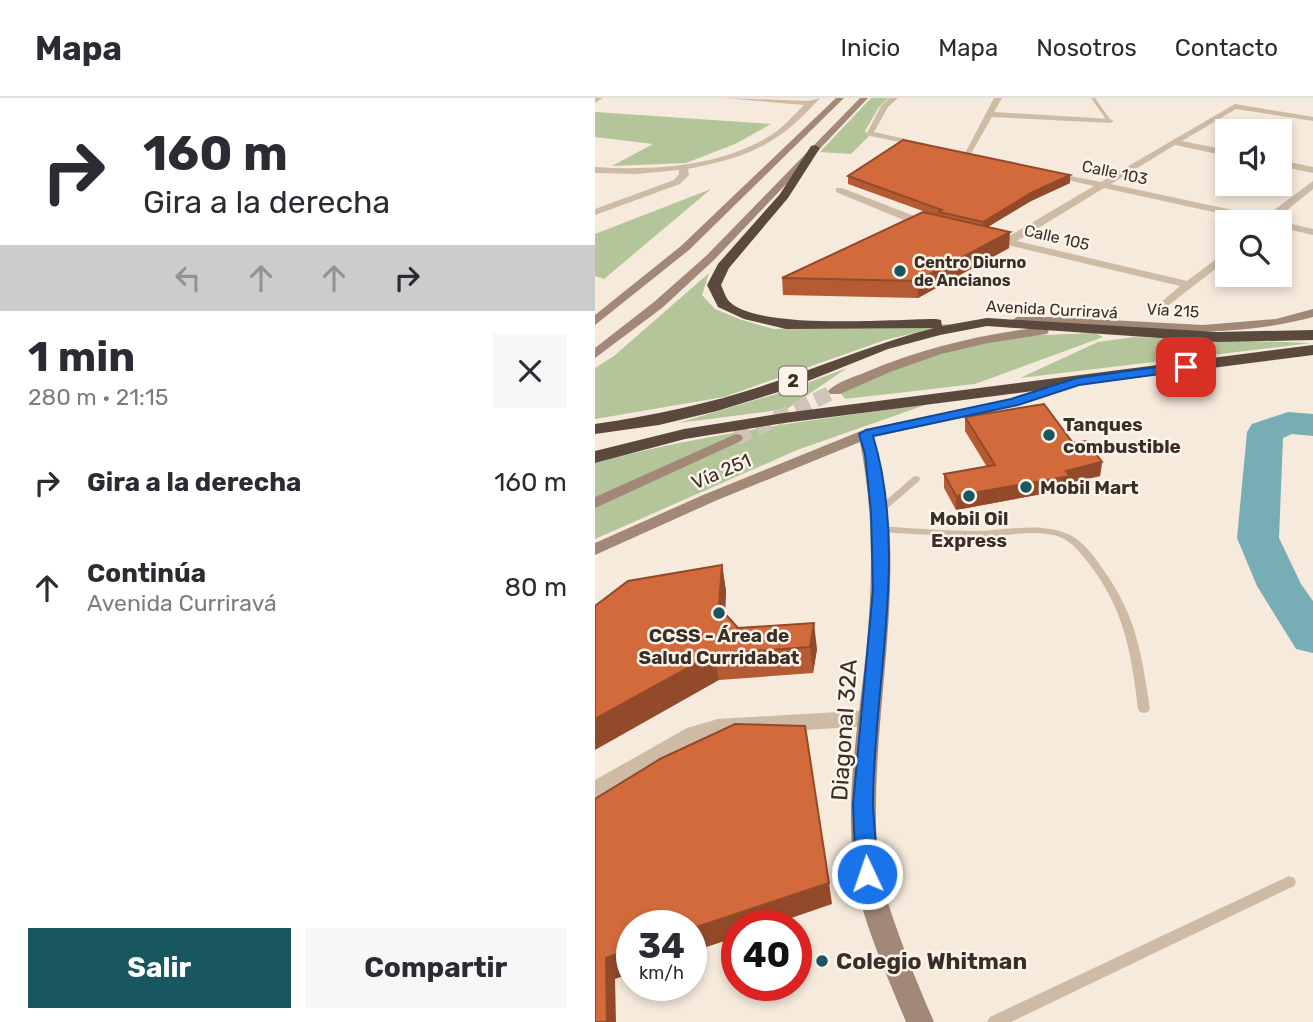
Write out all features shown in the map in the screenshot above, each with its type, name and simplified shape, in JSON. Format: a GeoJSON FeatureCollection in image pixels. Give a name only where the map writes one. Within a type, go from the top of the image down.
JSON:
{"type":"FeatureCollection","features":[{"type":"Feature","properties":{"kind":"highway"},"geometry":{"type":"LineString","coordinates":[[815,148],[784,195],[723,267],[714,285],[723,304],[749,316],[786,325],[987,322]]}},
{"type":"Feature","properties":{"kind":"highway","name":"Avenida Curriravá"},"geometry":{"type":"LineString","coordinates":[[595,429],[659,419],[711,407],[782,385],[883,346],[938,331],[987,322],[1231,337],[1313,335]]}},
{"type":"Feature","properties":{"kind":"highway"},"geometry":{"type":"LineString","coordinates":[[595,457],[684,435],[784,418],[1313,351]]}},
{"type":"Feature","properties":{"kind":"main road"},"geometry":{"type":"LineString","coordinates":[[595,321],[685,248],[840,98]]}},
{"type":"Feature","properties":{"kind":"main road"},"geometry":{"type":"LineString","coordinates":[[595,354],[658,305],[710,258],[864,98]]}},
{"type":"Feature","properties":{"kind":"main road","name":"Vía 215"},"geometry":{"type":"LineString","coordinates":[[987,322],[1075,322],[1207,330],[1313,313]]}},
{"type":"Feature","properties":{"kind":"main road"},"geometry":{"type":"LineString","coordinates":[[835,391],[910,358],[980,338],[1042,331],[1105,331]]}},
{"type":"Feature","properties":{"kind":"main road","name":"Vía 251"},"geometry":{"type":"LineString","coordinates":[[595,550],[709,498],[866,434],[1014,402],[1077,381]]}},
{"type":"Feature","properties":{"kind":"main road","name":"Diagonal 32A"},"geometry":{"type":"LineString","coordinates":[[866,434],[872,454],[879,520],[881,590],[863,804],[867,874],[888,947],[920,1022]]}},
{"type":"Feature","properties":{"kind":"main road","name":"Vía 251"},"geometry":{"type":"LineString","coordinates":[[595,503],[736,438]]}},
{"type":"Feature","properties":{"kind":"street"},"geometry":{"type":"LineString","coordinates":[[728,98],[814,100]]}},
{"type":"Feature","properties":{"kind":"street"},"geometry":{"type":"LineString","coordinates":[[894,98],[885,106],[869,133],[941,149]]}},
{"type":"Feature","properties":{"kind":"street"},"geometry":{"type":"LineString","coordinates":[[965,155],[998,98]]}},
{"type":"Feature","properties":{"kind":"street"},"geometry":{"type":"LineString","coordinates":[[597,171],[683,167],[717,159],[772,139],[814,100]]}},
{"type":"Feature","properties":{"kind":"street"},"geometry":{"type":"LineString","coordinates":[[1007,242],[1235,106],[1313,119]]}},
{"type":"Feature","properties":{"kind":"street"},"geometry":{"type":"LineString","coordinates":[[989,114],[1110,121]]}},
{"type":"Feature","properties":{"kind":"street"},"geometry":{"type":"LineString","coordinates":[[1172,142],[1215,151]]}},
{"type":"Feature","properties":{"kind":"street"},"geometry":{"type":"LineString","coordinates":[[953,152],[979,158]]}},
{"type":"Feature","properties":{"kind":"street"},"geometry":{"type":"LineString","coordinates":[[1292,166],[1313,170]]}},
{"type":"Feature","properties":{"kind":"street"},"geometry":{"type":"LineString","coordinates":[[595,212],[677,182],[684,175],[683,167]]}},
{"type":"Feature","properties":{"kind":"street","name":"Calle 103"},"geometry":{"type":"LineString","coordinates":[[1033,170],[1215,210]]}},
{"type":"Feature","properties":{"kind":"street"},"geometry":{"type":"LineString","coordinates":[[1282,210],[1313,184]]}},
{"type":"Feature","properties":{"kind":"street"},"geometry":{"type":"LineString","coordinates":[[839,190],[910,219],[946,227]]}},
{"type":"Feature","properties":{"kind":"street"},"geometry":{"type":"LineString","coordinates":[[1292,227],[1313,232]]}},
{"type":"Feature","properties":{"kind":"street","name":"Calle 105"},"geometry":{"type":"LineString","coordinates":[[970,233],[1190,285]]}},
{"type":"Feature","properties":{"kind":"street"},"geometry":{"type":"LineString","coordinates":[[1165,304],[1215,264]]}},
{"type":"Feature","properties":{"kind":"street"},"geometry":{"type":"LineString","coordinates":[[595,791],[694,734],[718,727],[870,718]]}},
{"type":"Feature","properties":{"kind":"lane"},"geometry":{"type":"LineString","coordinates":[[1093,98],[1110,121]]}},
{"type":"Feature","properties":{"kind":"lane"},"geometry":{"type":"LineString","coordinates":[[879,520],[916,479]]}},
{"type":"Feature","properties":{"kind":"lane"},"geometry":{"type":"LineString","coordinates":[[879,520],[974,534],[1042,531],[1062,534],[1078,543],[1116,596],[1128,620],[1136,648],[1144,709]]}},
{"type":"Feature","properties":{"kind":"lane"},"geometry":{"type":"LineString","coordinates":[[995,1022],[1289,882]]}},
{"type":"Feature","properties":{"kind":"green space"},"geometry":{"type":"Polygon","coordinates":[[[871,98],[888,98],[879,107],[865,131],[869,136],[851,154],[820,152],[871,98]]]}},
{"type":"Feature","properties":{"kind":"green space"},"geometry":{"type":"Polygon","coordinates":[[[595,112],[771,124],[735,144],[686,163],[612,166],[653,144],[595,137],[595,112]]]}},
{"type":"Feature","properties":{"kind":"green space"},"geometry":{"type":"Polygon","coordinates":[[[711,189],[604,279],[595,276],[595,234],[711,189]]]}},
{"type":"Feature","properties":{"kind":"green space"},"geometry":{"type":"Polygon","coordinates":[[[709,273],[702,295],[715,309],[774,329],[952,324],[885,340],[724,397],[595,419],[595,368],[614,356],[709,273]]]}},
{"type":"Feature","properties":{"kind":"green space"},"geometry":{"type":"Polygon","coordinates":[[[1095,333],[1103,337],[975,384],[845,399],[840,392],[933,353],[1018,336],[1095,333]]]}},
{"type":"Feature","properties":{"kind":"green space"},"geometry":{"type":"Polygon","coordinates":[[[1134,337],[1311,343],[1020,378],[1098,342],[1134,337]]]}},
{"type":"Feature","properties":{"kind":"green space"},"geometry":{"type":"Polygon","coordinates":[[[847,368],[787,409],[678,423],[783,392],[847,368]]]}},
{"type":"Feature","properties":{"kind":"green space"},"geometry":{"type":"Polygon","coordinates":[[[928,404],[797,450],[595,539],[595,463],[719,435],[928,404]]]}},
{"type":"Feature","properties":{"kind":"building"},"geometry":{"type":"Polygon","coordinates":[[[903,140],[1070,175],[1031,193],[983,222],[939,212],[942,210],[848,176],[903,140]]]}},
{"type":"Feature","properties":{"kind":"building"},"geometry":{"type":"Polygon","coordinates":[[[923,212],[1010,232],[917,281],[782,278],[923,212]]]}},
{"type":"Feature","properties":{"kind":"building"},"geometry":{"type":"Polygon","coordinates":[[[1044,404],[1073,443],[1086,441],[1102,462],[1066,471],[1070,476],[956,496],[944,474],[995,465],[965,417],[1044,404]]]}},
{"type":"Feature","properties":{"kind":"building"},"geometry":{"type":"Polygon","coordinates":[[[722,565],[719,607],[738,628],[814,623],[810,647],[713,654],[595,719],[595,606],[628,581],[722,565]]]}},
{"type":"Feature","properties":{"kind":"building"},"geometry":{"type":"Polygon","coordinates":[[[735,724],[805,726],[829,883],[748,910],[721,910],[721,919],[707,924],[707,910],[616,910],[616,955],[606,958],[607,1022],[595,1022],[595,799],[660,759],[735,724]]]}},
{"type":"Feature","properties":{"kind":"waterway"},"geometry":{"type":"LineString","coordinates":[[1313,425],[1288,423],[1265,432],[1258,538],[1280,586],[1313,637]]}},
{"type":"Feature","properties":{"kind":"tunnel"},"geometry":{"type":"LineString","coordinates":[[736,438],[835,391]]}},
{"type":"Feature","properties":{"kind":"place","name":"Centro Diurno de Ancianos"},"geometry":{"type":"Point","coordinates":[900,271]}},
{"type":"Feature","properties":{"kind":"place","name":"Tanques combustible"},"geometry":{"type":"Point","coordinates":[1049,435]}},
{"type":"Feature","properties":{"kind":"place","name":"Mobil Mart"},"geometry":{"type":"Point","coordinates":[1026,487]}},
{"type":"Feature","properties":{"kind":"place","name":"Mobil Oil Express"},"geometry":{"type":"Point","coordinates":[969,496]}},
{"type":"Feature","properties":{"kind":"place","name":"CCSS - Área de Salud Curridabat"},"geometry":{"type":"Point","coordinates":[719,613]}},
{"type":"Feature","properties":{"kind":"place","name":"Colegio Whitman"},"geometry":{"type":"Point","coordinates":[822,961]}},
{"type":"Feature","properties":{"kind":"route"},"geometry":{"type":"LineString","coordinates":[[867,874],[863,804],[881,590],[878,512],[872,454],[866,434],[1014,402],[1077,381],[1186,367]]}}]}
